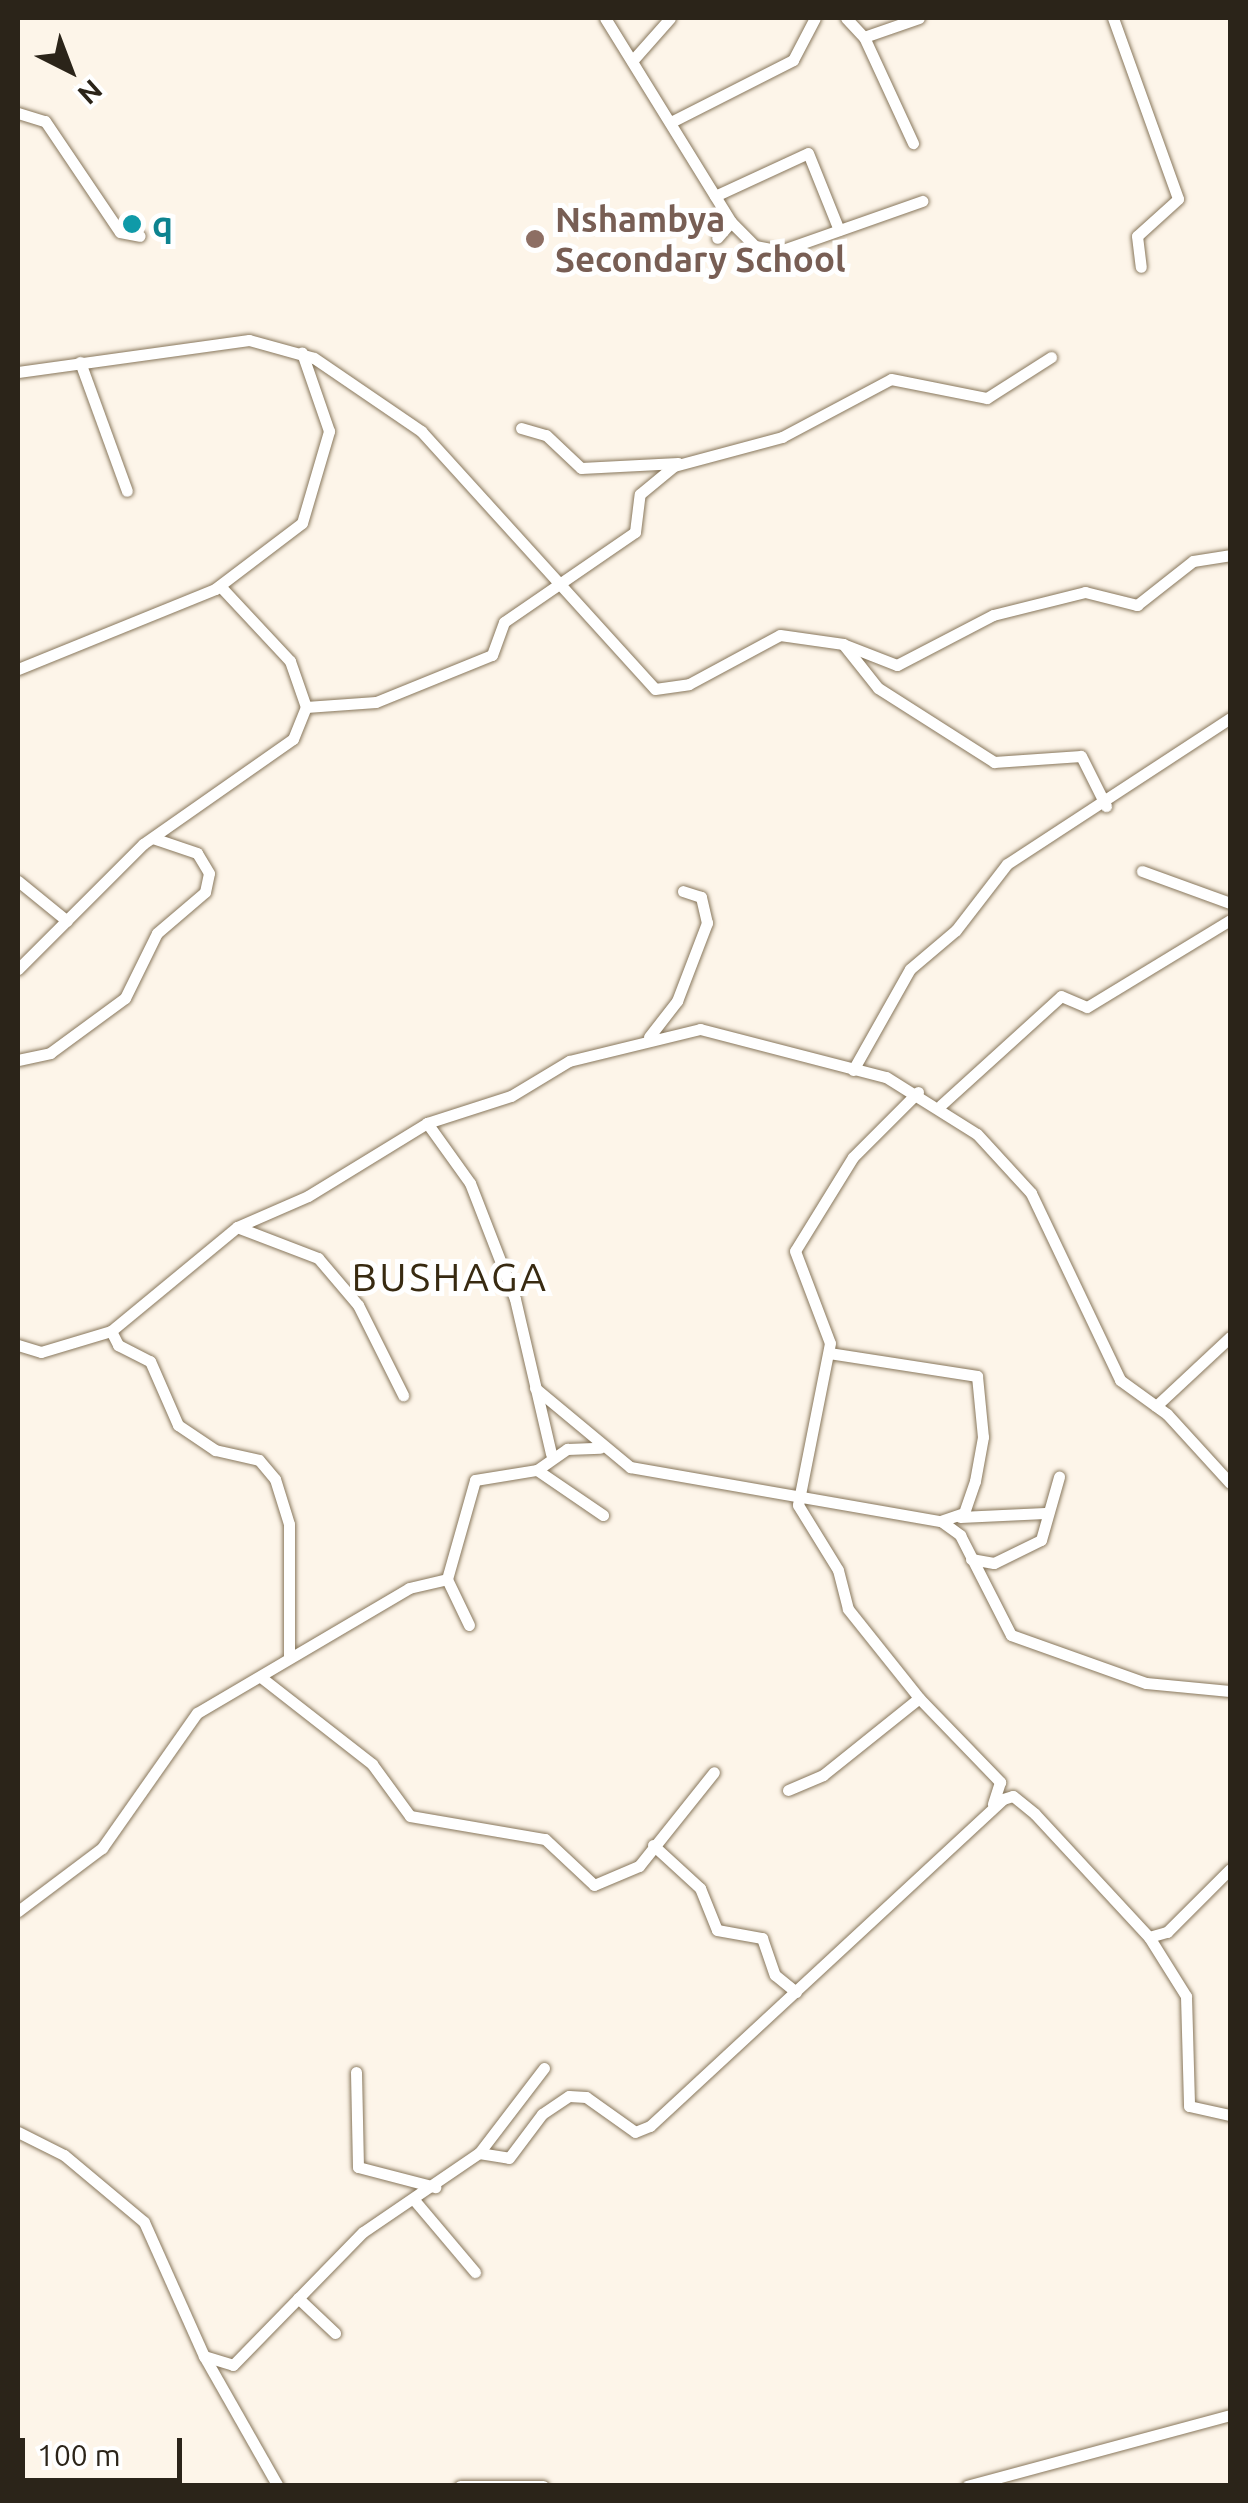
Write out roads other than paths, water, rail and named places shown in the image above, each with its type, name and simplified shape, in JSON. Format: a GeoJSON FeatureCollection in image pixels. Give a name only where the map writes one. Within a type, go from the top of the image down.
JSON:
{"type":"FeatureCollection","features":[{"type":"Feature","properties":{"kind":"street"},"geometry":{"type":"LineString","coordinates":[[605,18],[730,222],[771,252],[922,201]]}},
{"type":"Feature","properties":{"kind":"street"},"geometry":{"type":"LineString","coordinates":[[632,61],[670,18]]}},
{"type":"Feature","properties":{"kind":"street"},"geometry":{"type":"LineString","coordinates":[[670,122],[793,60],[814,18]]}},
{"type":"Feature","properties":{"kind":"street"},"geometry":{"type":"LineString","coordinates":[[846,18],[864,37],[913,143]]}},
{"type":"Feature","properties":{"kind":"street"},"geometry":{"type":"LineString","coordinates":[[864,37],[920,18]]}},
{"type":"Feature","properties":{"kind":"street"},"geometry":{"type":"LineString","coordinates":[[1113,18],[1178,198],[1137,236],[1141,267]]}},
{"type":"Feature","properties":{"kind":"street"},"geometry":{"type":"LineString","coordinates":[[18,112],[45,121],[120,232],[140,236]]}},
{"type":"Feature","properties":{"kind":"street"},"geometry":{"type":"LineString","coordinates":[[715,196],[808,153],[839,230]]}},
{"type":"Feature","properties":{"kind":"street"},"geometry":{"type":"LineString","coordinates":[[717,238],[730,222]]}},
{"type":"Feature","properties":{"kind":"street"},"geometry":{"type":"LineString","coordinates":[[18,372],[249,340],[302,353],[421,431],[655,689],[689,684],[780,635],[843,644],[898,665],[993,615],[1085,592],[1137,605],[1193,561],[1230,554]]}},
{"type":"Feature","properties":{"kind":"street"},"geometry":{"type":"LineString","coordinates":[[18,669],[220,586],[308,512],[329,431],[302,353]]}},
{"type":"Feature","properties":{"kind":"street"},"geometry":{"type":"LineString","coordinates":[[521,428],[546,435],[581,468],[682,464],[782,436],[891,379],[987,398],[1051,357]]}},
{"type":"Feature","properties":{"kind":"street"},"geometry":{"type":"LineString","coordinates":[[80,362],[127,491]]}},
{"type":"Feature","properties":{"kind":"street"},"geometry":{"type":"LineString","coordinates":[[306,708],[376,702],[486,659],[504,622],[635,532],[640,494],[682,464]]}},
{"type":"Feature","properties":{"kind":"street"},"geometry":{"type":"LineString","coordinates":[[18,970],[153,838],[283,750],[306,708],[288,656],[220,586]]}},
{"type":"Feature","properties":{"kind":"street"},"geometry":{"type":"LineString","coordinates":[[843,644],[878,688],[994,762],[1080,756],[1106,806]]}},
{"type":"Feature","properties":{"kind":"street"},"geometry":{"type":"LineString","coordinates":[[853,1070],[910,968],[966,919],[1007,864],[1106,806],[1230,718]]}},
{"type":"Feature","properties":{"kind":"street"},"geometry":{"type":"LineString","coordinates":[[18,1060],[50,1054],[125,998],[157,933],[206,892],[210,873],[197,853],[153,838]]}},
{"type":"Feature","properties":{"kind":"street"},"geometry":{"type":"LineString","coordinates":[[1142,871],[1230,903]]}},
{"type":"Feature","properties":{"kind":"street"},"geometry":{"type":"LineString","coordinates":[[18,881],[67,920]]}},
{"type":"Feature","properties":{"kind":"street"},"geometry":{"type":"LineString","coordinates":[[649,1038],[677,1001],[708,923],[701,897],[683,892]]}},
{"type":"Feature","properties":{"kind":"street"},"geometry":{"type":"LineString","coordinates":[[941,1106],[1061,996],[1087,1007],[1230,920]]}},
{"type":"Feature","properties":{"kind":"street"},"geometry":{"type":"LineString","coordinates":[[18,1346],[41,1352],[111,1330],[237,1228],[308,1196],[426,1123],[649,1038],[700,1029],[853,1070],[918,1092],[941,1106],[1022,1178],[1111,1367],[1156,1406],[1230,1483]]}},
{"type":"Feature","properties":{"kind":"street"},"geometry":{"type":"LineString","coordinates":[[918,1092],[854,1157],[797,1244],[828,1322],[829,1353],[798,1500],[848,1610],[919,1698],[1000,1782],[990,1808]]}},
{"type":"Feature","properties":{"kind":"street"},"geometry":{"type":"LineString","coordinates":[[426,1123],[470,1183],[515,1299],[551,1454]]}},
{"type":"Feature","properties":{"kind":"street"},"geometry":{"type":"LineString","coordinates":[[237,1228],[318,1258],[358,1306],[403,1394]]}},
{"type":"Feature","properties":{"kind":"street"},"geometry":{"type":"LineString","coordinates":[[111,1330],[118,1345],[150,1361],[178,1425],[214,1450],[259,1460],[275,1479],[289,1524],[289,1656]]}},
{"type":"Feature","properties":{"kind":"street"},"geometry":{"type":"LineString","coordinates":[[1156,1406],[1230,1337]]}},
{"type":"Feature","properties":{"kind":"street"},"geometry":{"type":"LineString","coordinates":[[829,1353],[977,1376],[983,1437],[960,1517]]}},
{"type":"Feature","properties":{"kind":"street"},"geometry":{"type":"LineString","coordinates":[[535,1388],[565,1406],[600,1448],[630,1468],[798,1500],[941,1521],[1045,1513]]}},
{"type":"Feature","properties":{"kind":"street"},"geometry":{"type":"LineString","coordinates":[[469,1625],[447,1579],[475,1480],[537,1470],[551,1454],[600,1448]]}},
{"type":"Feature","properties":{"kind":"street"},"geometry":{"type":"LineString","coordinates":[[537,1470],[603,1515]]}},
{"type":"Feature","properties":{"kind":"street"},"geometry":{"type":"LineString","coordinates":[[971,1559],[994,1563],[1034,1546],[1060,1478]]}},
{"type":"Feature","properties":{"kind":"street"},"geometry":{"type":"LineString","coordinates":[[941,1521],[971,1559],[1010,1635],[1146,1683],[1230,1692]]}},
{"type":"Feature","properties":{"kind":"street"},"geometry":{"type":"LineString","coordinates":[[18,1911],[102,1848],[197,1713],[262,1678],[289,1656],[332,1639],[409,1588],[447,1579]]}},
{"type":"Feature","properties":{"kind":"street"},"geometry":{"type":"LineString","coordinates":[[262,1678],[372,1764],[404,1811],[423,1822],[500,1825],[545,1839],[594,1885],[625,1877],[714,1772]]}},
{"type":"Feature","properties":{"kind":"street"},"geometry":{"type":"LineString","coordinates":[[788,1790],[823,1775],[919,1698]]}},
{"type":"Feature","properties":{"kind":"street"},"geometry":{"type":"LineString","coordinates":[[479,2153],[509,2158],[542,2114],[579,2094],[643,2131],[990,1808],[1017,1798],[1148,1938],[1186,1996],[1189,2106],[1230,2116]]}},
{"type":"Feature","properties":{"kind":"street"},"geometry":{"type":"LineString","coordinates":[[653,1845],[700,1888],[716,1930],[762,1938],[775,1975],[796,1992]]}},
{"type":"Feature","properties":{"kind":"street"},"geometry":{"type":"LineString","coordinates":[[1148,1938],[1160,1938],[1230,1869]]}},
{"type":"Feature","properties":{"kind":"street"},"geometry":{"type":"LineString","coordinates":[[204,2356],[233,2365],[346,2246],[479,2153],[544,2068]]}},
{"type":"Feature","properties":{"kind":"street"},"geometry":{"type":"LineString","coordinates":[[356,2072],[358,2166],[435,2186]]}},
{"type":"Feature","properties":{"kind":"street"},"geometry":{"type":"LineString","coordinates":[[18,2132],[64,2155],[144,2222],[204,2356],[278,2486]]}},
{"type":"Feature","properties":{"kind":"street"},"geometry":{"type":"LineString","coordinates":[[416,2200],[475,2272]]}},
{"type":"Feature","properties":{"kind":"street"},"geometry":{"type":"LineString","coordinates":[[298,2298],[335,2333]]}},
{"type":"Feature","properties":{"kind":"street"},"geometry":{"type":"LineString","coordinates":[[967,2486],[1230,2415]]}},
{"type":"Feature","properties":{"kind":"street"},"geometry":{"type":"LineString","coordinates":[[460,2486],[543,2486]]}},
{"type":"Feature","properties":{"kind":"place","name":"q"},"geometry":{"type":"Point","coordinates":[132,224]}},
{"type":"Feature","properties":{"kind":"place","name":"Nshambya Secondary School"},"geometry":{"type":"Point","coordinates":[535,239]}},
{"type":"Feature","properties":{"kind":"district","name":"BUSHAGA"},"geometry":{"type":"Point","coordinates":[450,1277]}}]}
